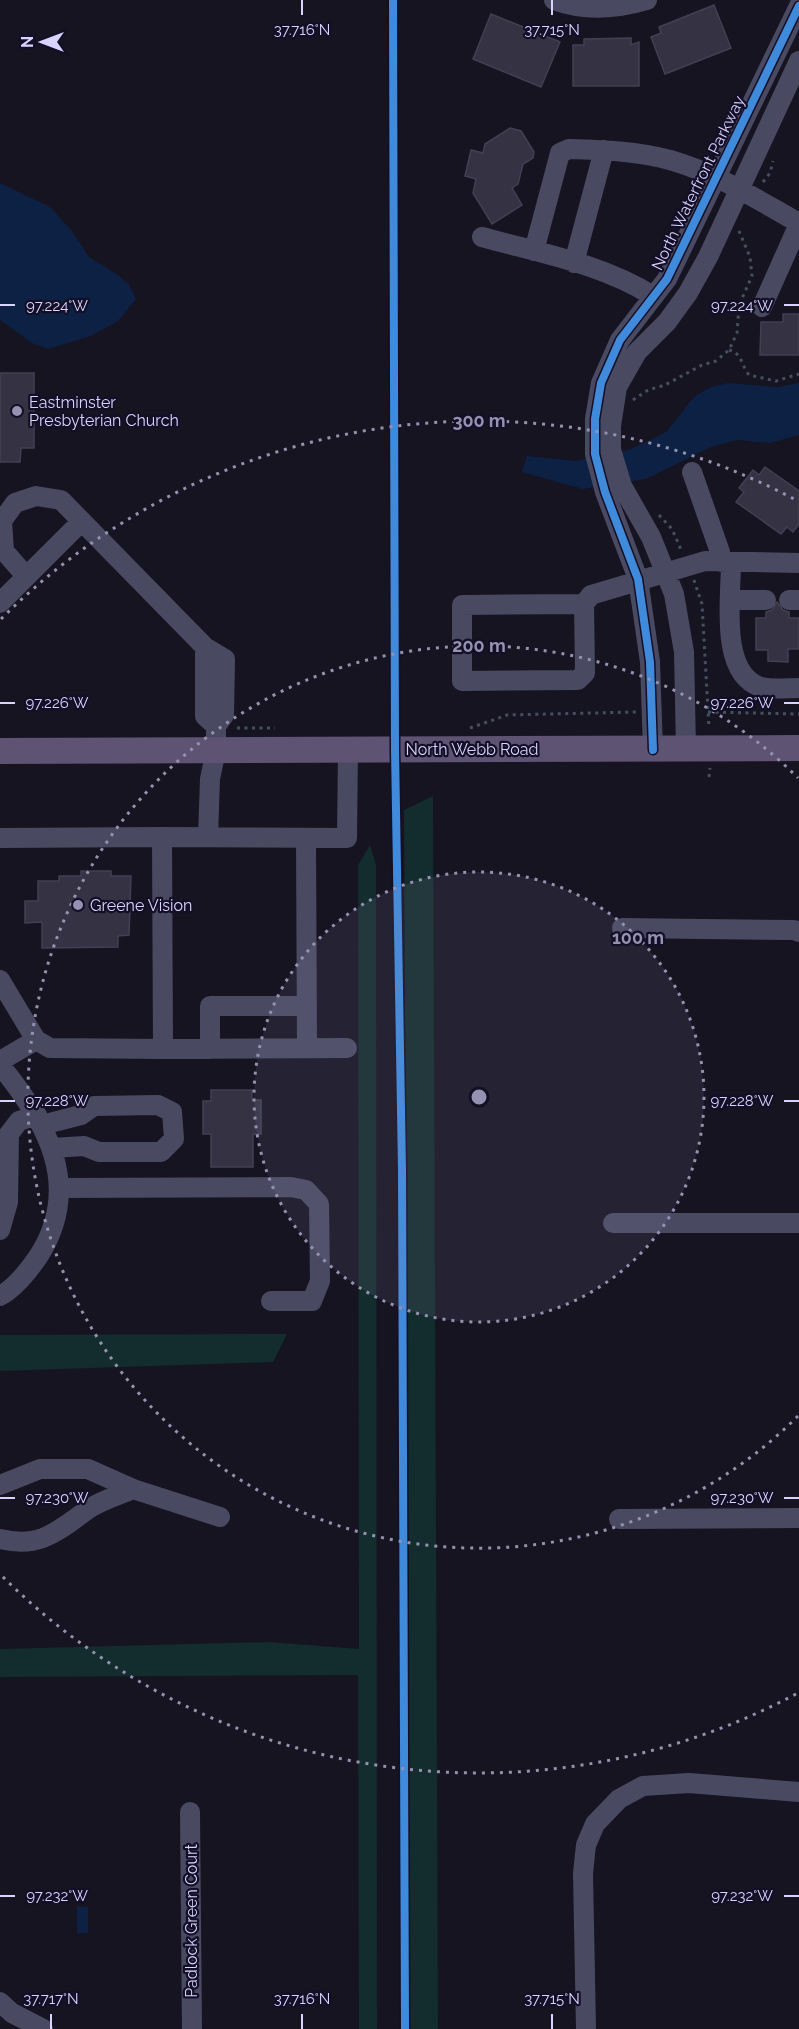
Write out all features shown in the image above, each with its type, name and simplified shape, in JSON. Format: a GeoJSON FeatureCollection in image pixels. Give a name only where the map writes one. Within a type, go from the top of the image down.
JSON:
{"type":"FeatureCollection","features":[{"type":"Feature","properties":{"kind":"main road","name":"North Webb Road"},"geometry":{"type":"LineString","coordinates":[[0,751],[216,735],[348,750],[799,748]]}},
{"type":"Feature","properties":{"kind":"street"},"geometry":{"type":"LineString","coordinates":[[554,0],[593,7],[624,7],[647,0]]}},
{"type":"Feature","properties":{"kind":"street","name":"North Waterfront Parkway"},"geometry":{"type":"LineString","coordinates":[[653,750],[647,624],[638,579],[595,419],[601,383],[620,340],[667,279],[799,6]]}},
{"type":"Feature","properties":{"kind":"street","name":"North Waterfront Parkway"},"geometry":{"type":"LineString","coordinates":[[603,452],[611,426],[617,387],[625,370],[636,352],[667,322],[688,293],[746,193],[799,61]]}},
{"type":"Feature","properties":{"kind":"street"},"geometry":{"type":"LineString","coordinates":[[534,251],[560,153],[569,149],[604,150],[672,160],[746,193],[799,224],[762,307]]}},
{"type":"Feature","properties":{"kind":"street"},"geometry":{"type":"LineString","coordinates":[[574,262],[604,150]]}},
{"type":"Feature","properties":{"kind":"street"},"geometry":{"type":"LineString","coordinates":[[482,237],[574,262],[628,281],[653,296]]}},
{"type":"Feature","properties":{"kind":"street"},"geometry":{"type":"LineString","coordinates":[[692,472],[720,552],[726,562],[731,600],[731,646],[738,668],[760,687],[799,688]]}},
{"type":"Feature","properties":{"kind":"street","name":"North Waterfront Parkway"},"geometry":{"type":"LineString","coordinates":[[614,489],[651,537],[665,571],[680,621],[684,652],[686,749]]}},
{"type":"Feature","properties":{"kind":"street"},"geometry":{"type":"LineString","coordinates":[[26,576],[4,550],[2,521],[15,503],[36,496],[61,500],[206,647],[225,659],[224,715],[216,735],[210,779],[208,837]]}},
{"type":"Feature","properties":{"kind":"street"},"geometry":{"type":"LineString","coordinates":[[0,603],[82,520]]}},
{"type":"Feature","properties":{"kind":"street"},"geometry":{"type":"LineString","coordinates":[[584,604],[462,605],[462,681],[578,680],[585,673],[584,604],[591,595],[638,579],[705,561],[799,563]]}},
{"type":"Feature","properties":{"kind":"street"},"geometry":{"type":"LineString","coordinates":[[731,600],[766,600]]}},
{"type":"Feature","properties":{"kind":"street"},"geometry":{"type":"LineString","coordinates":[[0,838],[347,838],[348,750]]}},
{"type":"Feature","properties":{"kind":"street"},"geometry":{"type":"LineString","coordinates":[[162,837],[163,1049]]}},
{"type":"Feature","properties":{"kind":"street"},"geometry":{"type":"LineString","coordinates":[[306,838],[307,1048]]}},
{"type":"Feature","properties":{"kind":"street"},"geometry":{"type":"LineString","coordinates":[[622,928],[794,930],[799,932]]}},
{"type":"Feature","properties":{"kind":"street"},"geometry":{"type":"LineString","coordinates":[[0,980],[36,1040],[50,1048],[347,1048]]}},
{"type":"Feature","properties":{"kind":"street"},"geometry":{"type":"LineString","coordinates":[[210,1049],[210,1006],[307,1006]]}},
{"type":"Feature","properties":{"kind":"street"},"geometry":{"type":"LineString","coordinates":[[0,1296],[31,1267],[48,1242],[56,1220],[58,1188],[52,1148],[29,1101],[0,1063],[36,1040]]}},
{"type":"Feature","properties":{"kind":"street"},"geometry":{"type":"LineString","coordinates":[[0,1230],[8,1202],[9,1134],[19,1121],[81,1115],[94,1106],[158,1105],[172,1112],[174,1139],[168,1148],[161,1152],[99,1152],[84,1146],[52,1148]]}},
{"type":"Feature","properties":{"kind":"street"},"geometry":{"type":"LineString","coordinates":[[58,1188],[291,1187],[306,1190],[319,1204],[320,1281],[312,1301],[272,1301]]}},
{"type":"Feature","properties":{"kind":"street"},"geometry":{"type":"LineString","coordinates":[[613,1223],[799,1223]]}},
{"type":"Feature","properties":{"kind":"street"},"geometry":{"type":"LineString","coordinates":[[0,1485],[40,1469],[88,1469],[133,1489],[220,1518]]}},
{"type":"Feature","properties":{"kind":"street"},"geometry":{"type":"LineString","coordinates":[[0,1539],[15,1542],[38,1541],[63,1528],[92,1507],[133,1489]]}},
{"type":"Feature","properties":{"kind":"street"},"geometry":{"type":"LineString","coordinates":[[619,1519],[799,1518]]}},
{"type":"Feature","properties":{"kind":"street"},"geometry":{"type":"LineString","coordinates":[[586,2029],[584,1873],[586,1845],[595,1824],[623,1796],[643,1786],[688,1783],[799,1792]]}},
{"type":"Feature","properties":{"kind":"street","name":"Padlock Green Court"},"geometry":{"type":"LineString","coordinates":[[190,1812],[192,2029]]}},
{"type":"Feature","properties":{"kind":"street"},"geometry":{"type":"LineString","coordinates":[[0,2002],[12,2013],[43,2029]]}},
{"type":"Feature","properties":{"kind":"path"},"geometry":{"type":"LineString","coordinates":[[629,405],[648,390],[665,385],[702,364],[716,361],[729,350],[737,333],[739,305],[752,276],[750,257],[739,231],[746,193],[770,172],[774,154]]}},
{"type":"Feature","properties":{"kind":"path"},"geometry":{"type":"LineString","coordinates":[[729,350],[736,352],[741,358],[743,367],[749,375],[776,381],[799,374]]}},
{"type":"Feature","properties":{"kind":"path"},"geometry":{"type":"LineString","coordinates":[[467,729],[507,715],[652,712]]}},
{"type":"Feature","properties":{"kind":"path"},"geometry":{"type":"LineString","coordinates":[[686,712],[799,714]]}},
{"type":"Feature","properties":{"kind":"path"},"geometry":{"type":"LineString","coordinates":[[216,735],[279,729]]}},
{"type":"Feature","properties":{"kind":"green space"},"geometry":{"type":"Polygon","coordinates":[[[433,796],[438,2029],[410,2029],[404,810],[433,796]]]}},
{"type":"Feature","properties":{"kind":"green space"},"geometry":{"type":"Polygon","coordinates":[[[370,845],[376,865],[377,2029],[359,2029],[358,1675],[0,1677],[0,1649],[269,1642],[359,1649],[358,865],[370,845]]]}},
{"type":"Feature","properties":{"kind":"green space"},"geometry":{"type":"Polygon","coordinates":[[[287,1334],[273,1362],[0,1371],[0,1335],[287,1334]]]}},
{"type":"Feature","properties":{"kind":"water"},"geometry":{"type":"Polygon","coordinates":[[[0,183],[50,207],[71,230],[89,257],[118,275],[129,285],[136,299],[118,321],[91,336],[48,349],[32,343],[0,320],[0,183]]]}},
{"type":"Feature","properties":{"kind":"water"},"geometry":{"type":"Polygon","coordinates":[[[728,383],[778,387],[799,383],[799,435],[770,443],[737,440],[711,447],[646,479],[583,489],[522,472],[527,456],[576,461],[632,449],[666,432],[694,397],[711,387],[728,383]]]}},
{"type":"Feature","properties":{"kind":"water"},"geometry":{"type":"Polygon","coordinates":[[[77,1906],[88,1907],[88,1933],[77,1933],[77,1906]]]}},
{"type":"Feature","properties":{"kind":"building"},"geometry":{"type":"Polygon","coordinates":[[[714,5],[731,48],[665,74],[651,37],[661,33],[659,27],[714,5]]]}},
{"type":"Feature","properties":{"kind":"building"},"geometry":{"type":"Polygon","coordinates":[[[491,14],[560,42],[541,87],[473,59],[491,14]]]}},
{"type":"Feature","properties":{"kind":"building"},"geometry":{"type":"Polygon","coordinates":[[[631,38],[631,45],[639,42],[639,86],[573,86],[573,45],[584,45],[584,39],[631,38]]]}},
{"type":"Feature","properties":{"kind":"building"},"geometry":{"type":"Polygon","coordinates":[[[510,128],[521,131],[534,152],[533,158],[523,164],[518,184],[512,188],[522,205],[492,224],[473,193],[476,179],[465,176],[471,150],[483,153],[485,144],[510,128]]]}},
{"type":"Feature","properties":{"kind":"building"},"geometry":{"type":"Polygon","coordinates":[[[783,314],[799,314],[799,355],[760,355],[761,322],[783,322],[783,314]]]}},
{"type":"Feature","properties":{"kind":"building","name":"Eastminster Presbyterian Church"},"geometry":{"type":"Polygon","coordinates":[[[0,373],[34,373],[34,448],[21,448],[20,462],[0,462],[0,373]]]}},
{"type":"Feature","properties":{"kind":"building"},"geometry":{"type":"Polygon","coordinates":[[[765,467],[799,491],[799,524],[793,532],[787,527],[781,534],[736,502],[744,492],[739,488],[753,470],[759,475],[765,467]]]}},
{"type":"Feature","properties":{"kind":"building"},"geometry":{"type":"Polygon","coordinates":[[[777,602],[783,610],[789,612],[789,618],[799,618],[799,649],[788,649],[788,662],[768,661],[768,650],[756,650],[756,618],[766,618],[766,612],[772,610],[777,602]]]}},
{"type":"Feature","properties":{"kind":"building","name":"Greene Vision"},"geometry":{"type":"Polygon","coordinates":[[[81,871],[111,871],[111,876],[131,876],[129,935],[118,936],[118,947],[42,948],[42,922],[25,923],[25,901],[38,901],[38,881],[59,881],[59,876],[81,876],[81,871]]]}},
{"type":"Feature","properties":{"kind":"building"},"geometry":{"type":"Polygon","coordinates":[[[211,1090],[252,1090],[252,1100],[261,1100],[261,1134],[253,1134],[253,1167],[211,1167],[211,1134],[203,1134],[203,1101],[211,1101],[211,1090]]]}},
{"type":"Feature","properties":{"kind":"cycle path"},"geometry":{"type":"LineString","coordinates":[[393,0],[395,750],[402,1170],[405,2029]]}},
{"type":"Feature","properties":{"kind":"cycle path"},"geometry":{"type":"LineString","coordinates":[[653,750],[650,662],[638,579],[605,492],[595,454],[595,419],[601,383],[620,340],[667,279],[799,6]]}},
{"type":"Feature","properties":{"kind":"place","name":"Eastminster Presbyterian Church"},"geometry":{"type":"Point","coordinates":[17,411]}},
{"type":"Feature","properties":{"kind":"place","name":"Greene Vision"},"geometry":{"type":"Point","coordinates":[78,905]}}]}
